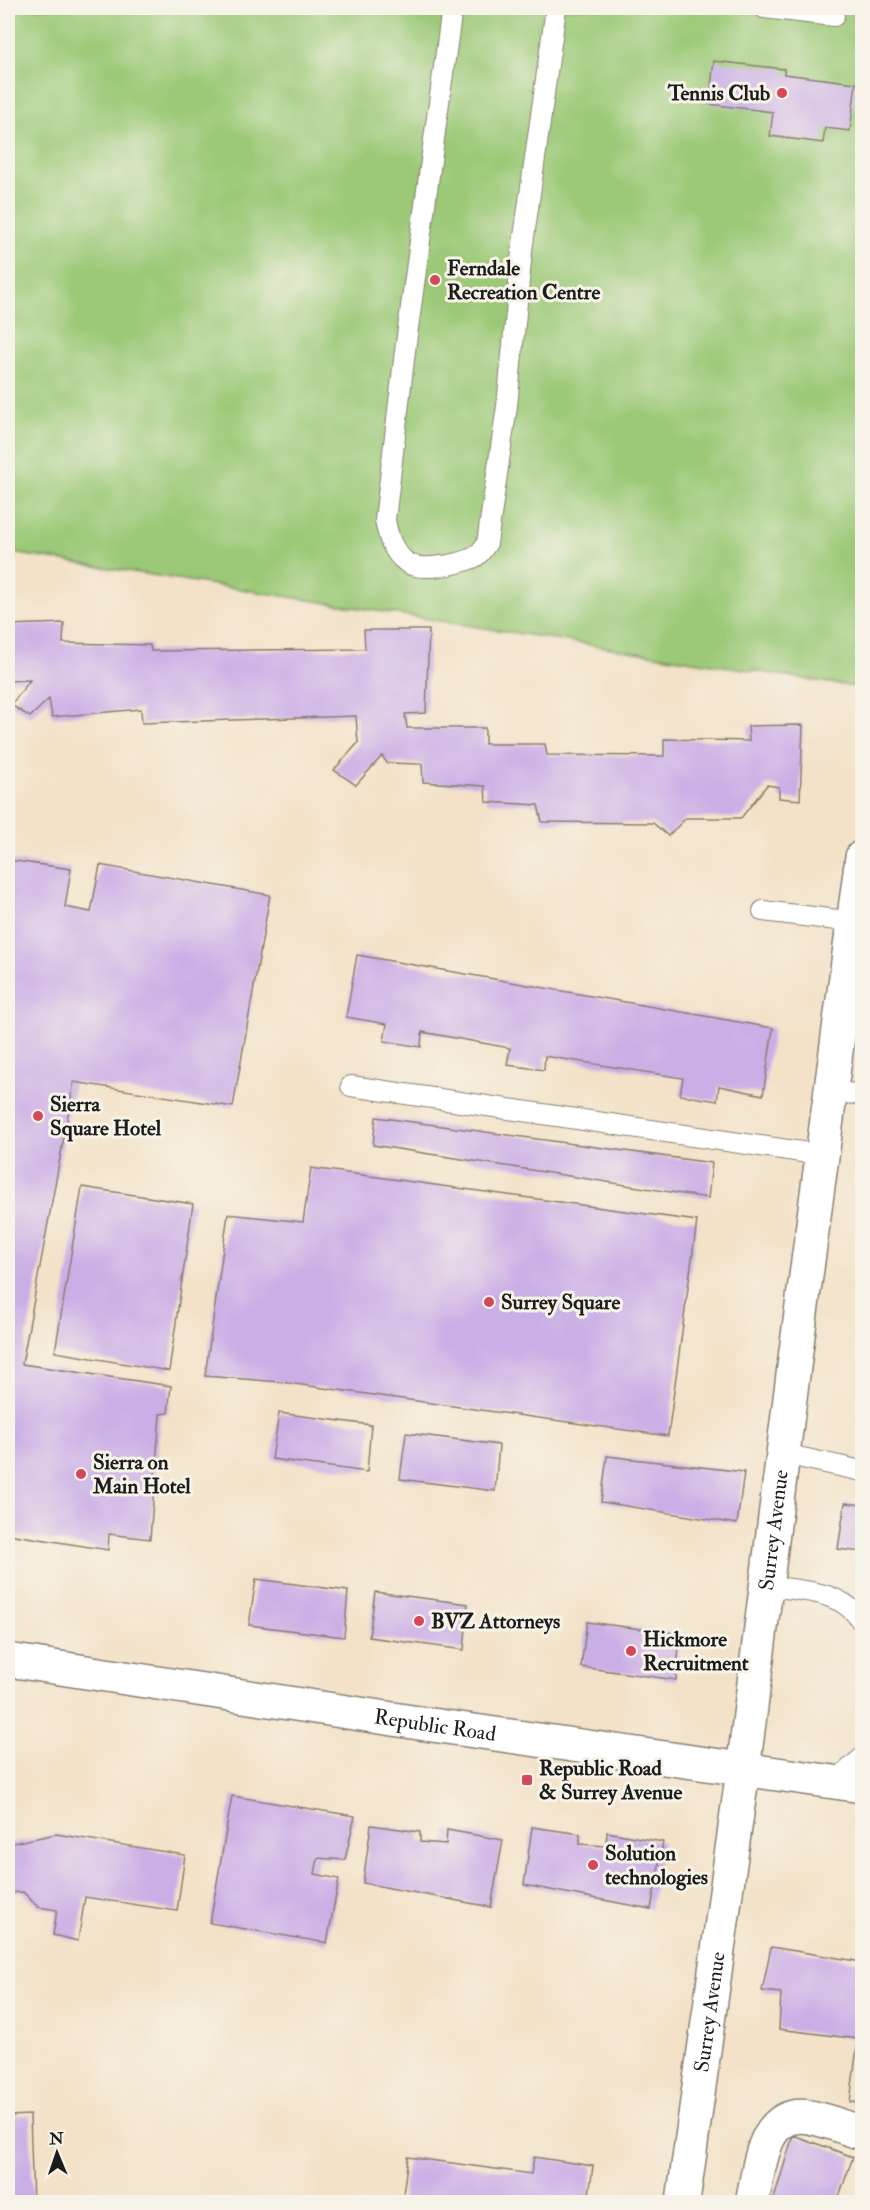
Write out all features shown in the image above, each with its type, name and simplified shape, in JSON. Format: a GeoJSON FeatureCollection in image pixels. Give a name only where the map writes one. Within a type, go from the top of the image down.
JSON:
{"type":"FeatureCollection","features":[{"type":"Feature","properties":{"kind":"street","name":"Surrey Avenue"},"geometry":{"type":"LineString","coordinates":[[683,2202],[768,1586],[822,1155],[847,1093],[862,857]]}},
{"type":"Feature","properties":{"kind":"street","name":"Republic Road"},"geometry":{"type":"LineString","coordinates":[[8,1660],[848,1784]]}},
{"type":"Feature","properties":{"kind":"street"},"geometry":{"type":"LineString","coordinates":[[752,2202],[765,2147],[772,2128],[785,2119],[807,2116],[862,2133]]}},
{"type":"Feature","properties":{"kind":"lane"},"geometry":{"type":"LineString","coordinates":[[452,8],[406,343],[385,520],[388,536],[394,548],[406,563],[418,567],[438,567],[472,559],[487,543],[507,406],[522,251],[556,8]]}},
{"type":"Feature","properties":{"kind":"lane"},"geometry":{"type":"LineString","coordinates":[[764,8],[834,16]]}},
{"type":"Feature","properties":{"kind":"lane"},"geometry":{"type":"LineString","coordinates":[[763,910],[858,906]]}},
{"type":"Feature","properties":{"kind":"lane"},"geometry":{"type":"LineString","coordinates":[[351,1086],[822,1155]]}},
{"type":"Feature","properties":{"kind":"lane"},"geometry":{"type":"LineString","coordinates":[[784,1454],[862,1471]]}},
{"type":"Feature","properties":{"kind":"lane"},"geometry":{"type":"LineString","coordinates":[[768,1586],[832,1596],[848,1605],[862,1622]]}},
{"type":"Feature","properties":{"kind":"lane"},"geometry":{"type":"LineString","coordinates":[[848,1784],[862,1758]]}},
{"type":"Feature","properties":{"kind":"green space","name":"Ferndale Recreation Centre"},"geometry":{"type":"Polygon","coordinates":[[[8,8],[862,8],[862,688],[8,552],[8,8]]]}},
{"type":"Feature","properties":{"kind":"building","name":"Tennis Club"},"geometry":{"type":"Polygon","coordinates":[[[714,61],[784,69],[784,74],[856,83],[850,131],[825,128],[823,143],[770,136],[773,112],[709,104],[714,61]]]}},
{"type":"Feature","properties":{"kind":"building"},"geometry":{"type":"Polygon","coordinates":[[[64,623],[63,643],[150,645],[151,651],[365,649],[364,630],[429,630],[426,713],[405,714],[407,728],[485,728],[485,744],[545,744],[547,755],[664,756],[664,739],[749,741],[748,726],[803,725],[800,800],[779,798],[779,787],[767,785],[741,818],[686,818],[668,836],[653,823],[542,822],[538,805],[486,802],[485,786],[423,782],[422,764],[387,763],[382,756],[356,785],[334,770],[358,743],[356,716],[142,723],[141,709],[52,717],[49,699],[30,717],[11,705],[30,680],[8,681],[8,625],[64,623]]]}},
{"type":"Feature","properties":{"kind":"building","name":"Sierra Square Hotel"},"geometry":{"type":"Polygon","coordinates":[[[8,860],[71,869],[65,907],[91,912],[100,865],[270,895],[233,1107],[74,1082],[22,1364],[171,1386],[168,1413],[160,1414],[150,1539],[109,1534],[108,1550],[8,1534],[8,860]]]}},
{"type":"Feature","properties":{"kind":"building"},"geometry":{"type":"Polygon","coordinates":[[[357,955],[773,1028],[763,1095],[719,1086],[717,1101],[680,1095],[683,1078],[545,1056],[544,1070],[507,1065],[510,1048],[422,1032],[421,1047],[384,1041],[387,1024],[346,1017],[357,955]]]}},
{"type":"Feature","properties":{"kind":"building"},"geometry":{"type":"Polygon","coordinates":[[[376,1117],[712,1163],[708,1198],[373,1145],[376,1117]]]}},
{"type":"Feature","properties":{"kind":"building","name":"Surrey Square"},"geometry":{"type":"Polygon","coordinates":[[[311,1168],[697,1221],[668,1436],[281,1382],[205,1376],[228,1214],[303,1222],[311,1168]]]}},
{"type":"Feature","properties":{"kind":"building"},"geometry":{"type":"Polygon","coordinates":[[[82,1187],[193,1204],[169,1371],[55,1352],[82,1187]]]}},
{"type":"Feature","properties":{"kind":"building"},"geometry":{"type":"Polygon","coordinates":[[[279,1413],[371,1425],[367,1472],[272,1459],[279,1413]]]}},
{"type":"Feature","properties":{"kind":"building"},"geometry":{"type":"Polygon","coordinates":[[[406,1433],[499,1445],[495,1491],[400,1479],[406,1433]]]}},
{"type":"Feature","properties":{"kind":"building"},"geometry":{"type":"Polygon","coordinates":[[[607,1456],[744,1472],[737,1524],[601,1502],[607,1456]]]}},
{"type":"Feature","properties":{"kind":"building"},"geometry":{"type":"Polygon","coordinates":[[[845,1503],[862,1505],[862,1552],[838,1549],[845,1503]]]}},
{"type":"Feature","properties":{"kind":"building"},"geometry":{"type":"Polygon","coordinates":[[[256,1579],[348,1591],[344,1637],[249,1625],[256,1579]]]}},
{"type":"Feature","properties":{"kind":"building","name":"BVZ Attorneys"},"geometry":{"type":"Polygon","coordinates":[[[375,1592],[468,1604],[464,1650],[369,1637],[375,1592]]]}},
{"type":"Feature","properties":{"kind":"building","name":"Hickmore Recruitment"},"geometry":{"type":"Polygon","coordinates":[[[587,1622],[680,1634],[676,1680],[581,1667],[587,1622]]]}},
{"type":"Feature","properties":{"kind":"building"},"geometry":{"type":"Polygon","coordinates":[[[232,1796],[355,1816],[345,1860],[318,1858],[315,1874],[339,1879],[327,1943],[210,1923],[232,1796]]]}},
{"type":"Feature","properties":{"kind":"building"},"geometry":{"type":"Polygon","coordinates":[[[371,1825],[420,1832],[420,1842],[446,1844],[447,1830],[503,1840],[491,1907],[363,1883],[371,1825]]]}},
{"type":"Feature","properties":{"kind":"building","name":"Solution technologies"},"geometry":{"type":"Polygon","coordinates":[[[532,1827],[580,1834],[580,1844],[606,1846],[607,1832],[663,1842],[651,1909],[524,1885],[532,1827]]]}},
{"type":"Feature","properties":{"kind":"building"},"geometry":{"type":"Polygon","coordinates":[[[56,1834],[185,1855],[177,1911],[85,1897],[78,1941],[53,1935],[57,1910],[38,1907],[23,1892],[8,1893],[8,1844],[56,1834]]]}},
{"type":"Feature","properties":{"kind":"building"},"geometry":{"type":"Polygon","coordinates":[[[771,1947],[862,1962],[862,2103],[850,2102],[858,2039],[779,2029],[781,1993],[762,1991],[771,1947]]]}},
{"type":"Feature","properties":{"kind":"building"},"geometry":{"type":"Polygon","coordinates":[[[30,2115],[33,2202],[8,2202],[8,2116],[30,2115]]]}},
{"type":"Feature","properties":{"kind":"building"},"geometry":{"type":"Polygon","coordinates":[[[793,2135],[853,2157],[837,2202],[773,2202],[793,2135]]]}},
{"type":"Feature","properties":{"kind":"building"},"geometry":{"type":"Polygon","coordinates":[[[408,2157],[531,2174],[534,2157],[593,2166],[588,2202],[402,2202],[408,2157]]]}},
{"type":"Feature","properties":{"kind":"place","name":"Tennis Club"},"geometry":{"type":"Point","coordinates":[782,93]}},
{"type":"Feature","properties":{"kind":"place","name":"Ferndale Recreation Centre"},"geometry":{"type":"Point","coordinates":[435,280]}},
{"type":"Feature","properties":{"kind":"place","name":"Sierra Square Hotel"},"geometry":{"type":"Point","coordinates":[38,1116]}},
{"type":"Feature","properties":{"kind":"place","name":"Surrey Square"},"geometry":{"type":"Point","coordinates":[489,1302]}},
{"type":"Feature","properties":{"kind":"place","name":"Sierra on Main Hotel"},"geometry":{"type":"Point","coordinates":[81,1474]}},
{"type":"Feature","properties":{"kind":"place","name":"BVZ Attorneys"},"geometry":{"type":"Point","coordinates":[419,1621]}},
{"type":"Feature","properties":{"kind":"place","name":"Hickmore Recruitment"},"geometry":{"type":"Point","coordinates":[631,1651]}},
{"type":"Feature","properties":{"kind":"place","name":"Republic Road & Surrey Avenue"},"geometry":{"type":"Point","coordinates":[527,1780]}},
{"type":"Feature","properties":{"kind":"place","name":"Solution technologies"},"geometry":{"type":"Point","coordinates":[593,1865]}}]}
